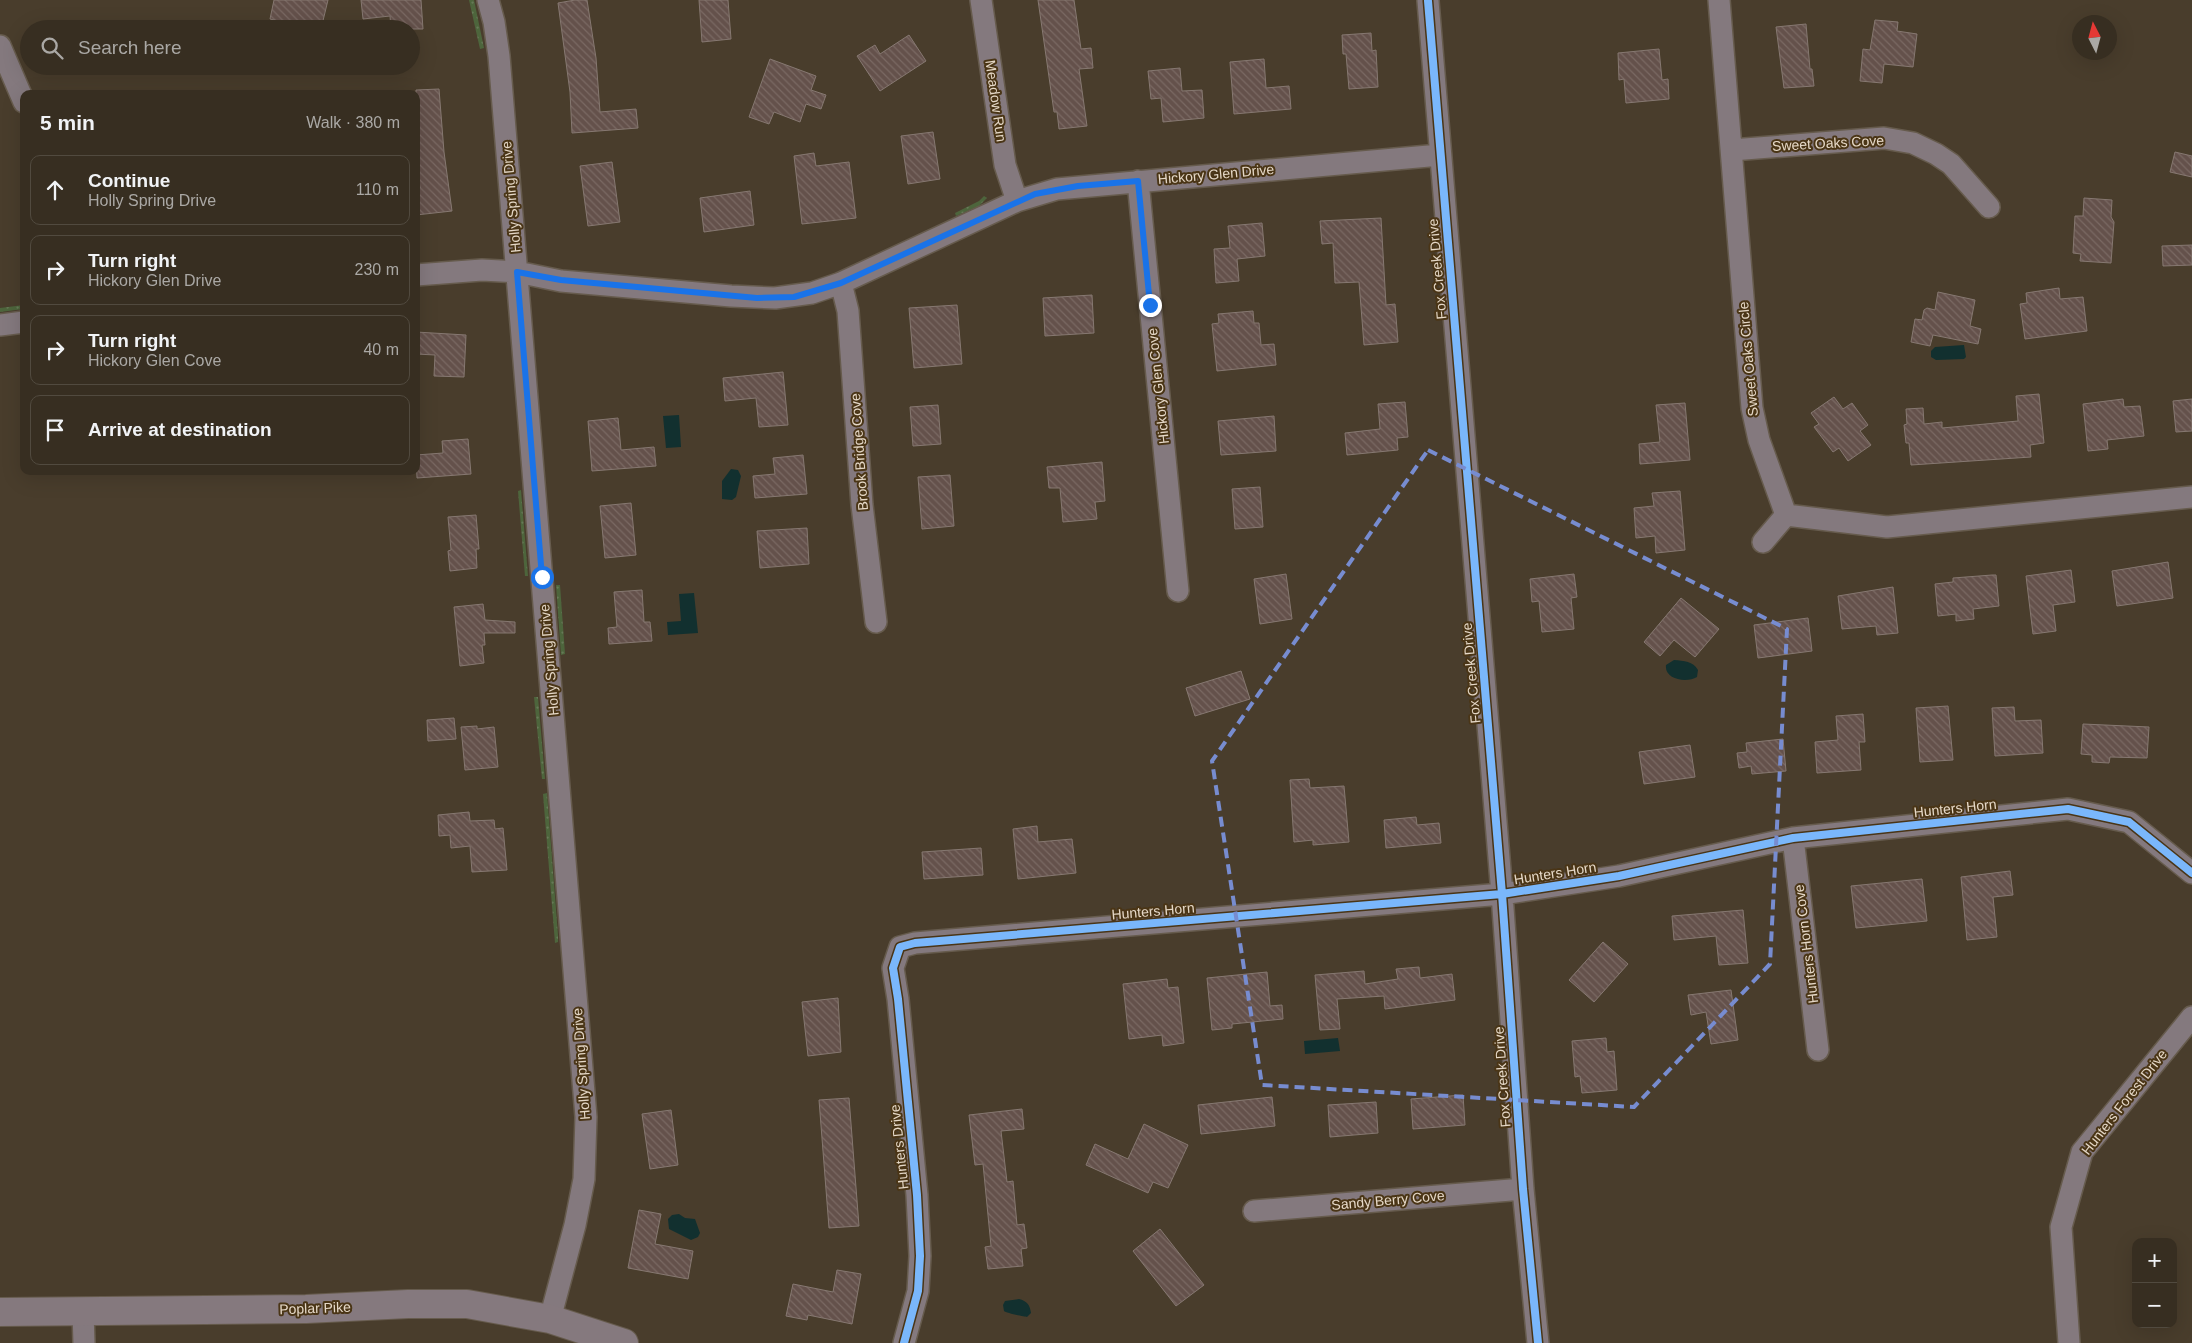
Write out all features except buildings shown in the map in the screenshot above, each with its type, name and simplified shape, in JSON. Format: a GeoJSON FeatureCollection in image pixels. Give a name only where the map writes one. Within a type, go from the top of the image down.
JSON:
{"type":"FeatureCollection","features":[{"type":"Feature","properties":{"kind":"main road","name":"Poplar Pike"},"geometry":{"type":"LineString","coordinates":[[0,1312],[306,1309],[408,1304],[467,1304],[550,1318],[624,1343]]}},
{"type":"Feature","properties":{"kind":"street","name":"Holly Spring Drive"},"geometry":{"type":"LineString","coordinates":[[488,0],[494,22],[499,56],[586,1117],[584,1179],[575,1225],[550,1318]]}},
{"type":"Feature","properties":{"kind":"street","name":"Meadow Run"},"geometry":{"type":"LineString","coordinates":[[981,0],[1005,165],[1017,201]]}},
{"type":"Feature","properties":{"kind":"street","name":"Sweet Oaks Circle"},"geometry":{"type":"LineString","coordinates":[[1719,0],[1752,408],[1759,440],[1786,515]]}},
{"type":"Feature","properties":{"kind":"street","name":"Fox Creek Drive"},"geometry":{"type":"LineString","coordinates":[[1428,1],[1502,894],[1523,1189],[1538,1343]]}},
{"type":"Feature","properties":{"kind":"street"},"geometry":{"type":"LineString","coordinates":[[0,46],[20,93]]}},
{"type":"Feature","properties":{"kind":"street","name":"Sweet Oaks Cove"},"geometry":{"type":"LineString","coordinates":[[1732,150],[1884,138],[1913,143],[1951,164],[1989,207]]}},
{"type":"Feature","properties":{"kind":"street","name":"Hickory Glen Drive"},"geometry":{"type":"LineString","coordinates":[[420,275],[482,270],[517,272],[561,280],[757,298],[794,297],[841,283],[1017,201],[1057,188],[1440,154]]}},
{"type":"Feature","properties":{"kind":"street","name":"Hickory Glen Cove"},"geometry":{"type":"LineString","coordinates":[[1138,181],[1178,591]]}},
{"type":"Feature","properties":{"kind":"street","name":"Brook Bridge Cove"},"geometry":{"type":"LineString","coordinates":[[841,283],[848,311],[862,506],[876,622]]}},
{"type":"Feature","properties":{"kind":"street"},"geometry":{"type":"LineString","coordinates":[[0,325],[20,322]]}},
{"type":"Feature","properties":{"kind":"street"},"geometry":{"type":"LineString","coordinates":[[1763,542],[1786,515],[1887,527],[2192,497]]}},
{"type":"Feature","properties":{"kind":"street","name":"Hunters Horn"},"geometry":{"type":"LineString","coordinates":[[900,947],[915,943],[1502,894],[1618,876],[1793,838],[2068,809],[2129,822],[2192,873]]}},
{"type":"Feature","properties":{"kind":"street","name":"Hunters Horn Cove"},"geometry":{"type":"LineString","coordinates":[[1793,838],[1818,1050]]}},
{"type":"Feature","properties":{"kind":"street","name":"Hunters Drive"},"geometry":{"type":"LineString","coordinates":[[900,947],[893,968],[898,999],[917,1194],[920,1256],[918,1291],[904,1343]]}},
{"type":"Feature","properties":{"kind":"street","name":"Hunters Forest Drive"},"geometry":{"type":"LineString","coordinates":[[2069,1343],[2061,1227],[2082,1152],[2192,1016]]}},
{"type":"Feature","properties":{"kind":"street","name":"Sandy Berry Cove"},"geometry":{"type":"LineString","coordinates":[[1254,1211],[1523,1189]]}},
{"type":"Feature","properties":{"kind":"street"},"geometry":{"type":"LineString","coordinates":[[83,1312],[84,1343]]}},
{"type":"Feature","properties":{"kind":"highlighted area"},"geometry":{"type":"Polygon","coordinates":[[[1428,450],[1787,629],[1770,964],[1634,1107],[1262,1085],[1212,761],[1428,450]]]}},
{"type":"Feature","properties":{"kind":"green space"},"geometry":{"type":"Polygon","coordinates":[[[469,0],[474,0],[484,48],[480,49],[469,0]]]}},
{"type":"Feature","properties":{"kind":"green space"},"geometry":{"type":"Polygon","coordinates":[[[984,196],[987,198],[979,206],[956,216],[955,213],[979,201],[984,196]]]}},
{"type":"Feature","properties":{"kind":"green space"},"geometry":{"type":"Polygon","coordinates":[[[20,306],[20,310],[0,312],[0,308],[20,306]]]}},
{"type":"Feature","properties":{"kind":"green space"},"geometry":{"type":"Polygon","coordinates":[[[521,490],[528,576],[525,576],[518,491],[521,490]]]}},
{"type":"Feature","properties":{"kind":"green space"},"geometry":{"type":"Polygon","coordinates":[[[556,585],[560,585],[565,654],[561,655],[556,585]]]}},
{"type":"Feature","properties":{"kind":"green space"},"geometry":{"type":"Polygon","coordinates":[[[534,697],[538,697],[545,779],[542,779],[534,697]]]}},
{"type":"Feature","properties":{"kind":"green space"},"geometry":{"type":"Polygon","coordinates":[[[547,793],[558,935],[558,942],[555,943],[543,794],[547,793]]]}},
{"type":"Feature","properties":{"kind":"water"},"geometry":{"type":"Polygon","coordinates":[[[1964,345],[1966,357],[1964,359],[1936,360],[1931,357],[1931,351],[1935,347],[1964,345]]]}},
{"type":"Feature","properties":{"kind":"water"},"geometry":{"type":"Polygon","coordinates":[[[679,415],[681,447],[666,448],[663,416],[679,415]]]}},
{"type":"Feature","properties":{"kind":"water"},"geometry":{"type":"Polygon","coordinates":[[[731,469],[738,470],[741,476],[736,497],[732,500],[722,499],[722,481],[731,469]]]}},
{"type":"Feature","properties":{"kind":"water"},"geometry":{"type":"Polygon","coordinates":[[[694,593],[698,633],[668,635],[667,622],[681,621],[679,594],[694,593]]]}},
{"type":"Feature","properties":{"kind":"water"},"geometry":{"type":"Polygon","coordinates":[[[1674,660],[1694,665],[1698,670],[1697,677],[1682,680],[1672,677],[1666,670],[1666,665],[1674,660]]]}},
{"type":"Feature","properties":{"kind":"water"},"geometry":{"type":"Polygon","coordinates":[[[1338,1038],[1340,1051],[1305,1054],[1304,1041],[1338,1038]]]}},
{"type":"Feature","properties":{"kind":"water"},"geometry":{"type":"Polygon","coordinates":[[[679,1214],[685,1218],[695,1219],[700,1233],[698,1237],[691,1240],[669,1229],[668,1219],[672,1215],[679,1214]]]}},
{"type":"Feature","properties":{"kind":"water"},"geometry":{"type":"Polygon","coordinates":[[[1019,1299],[1026,1302],[1030,1308],[1031,1313],[1027,1317],[1004,1311],[1003,1305],[1005,1301],[1019,1299]]]}},
{"type":"Feature","properties":{"kind":"cycle path"},"geometry":{"type":"LineString","coordinates":[[1428,1],[1502,894],[1523,1189],[1538,1343]]}},
{"type":"Feature","properties":{"kind":"cycle path"},"geometry":{"type":"LineString","coordinates":[[904,1343],[918,1291],[920,1256],[917,1195],[898,999],[893,968],[900,947],[915,943],[1502,894],[1619,876],[1793,838],[2068,809],[2129,822],[2192,873]]}},
{"type":"Feature","properties":{"kind":"route"},"geometry":{"type":"LineString","coordinates":[[542,577],[517,272],[561,280],[757,298],[794,297],[841,283],[1035,194],[1057,188],[1138,181],[1150,305]]}}]}
